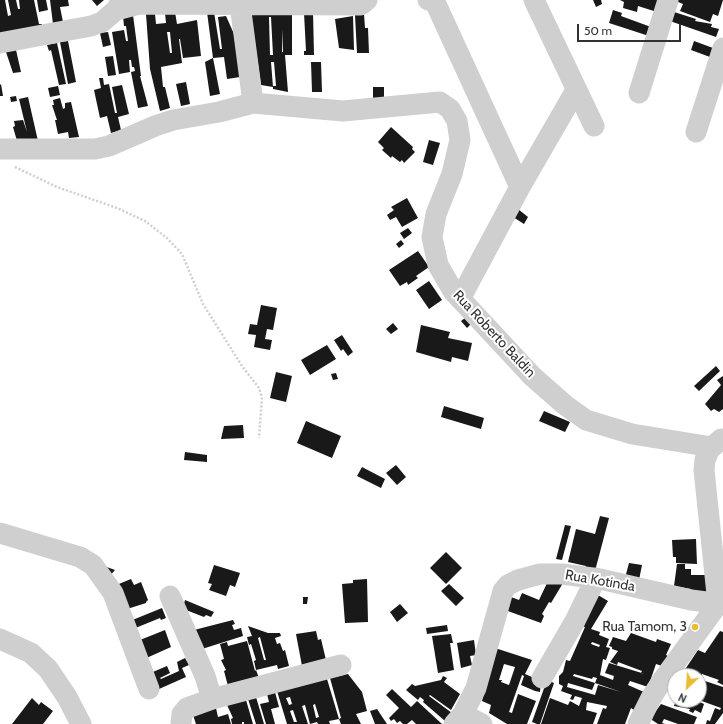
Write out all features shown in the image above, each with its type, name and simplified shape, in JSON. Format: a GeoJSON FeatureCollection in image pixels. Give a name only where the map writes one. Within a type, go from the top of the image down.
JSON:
{"type":"FeatureCollection","features":[{"type":"Feature","properties":{"kind":"street"},"geometry":{"type":"LineString","coordinates":[[428,0],[435,2],[520,187]]}},
{"type":"Feature","properties":{"kind":"street"},"geometry":{"type":"LineString","coordinates":[[534,0],[594,126]]}},
{"type":"Feature","properties":{"kind":"street"},"geometry":{"type":"LineString","coordinates":[[639,93],[668,0]]}},
{"type":"Feature","properties":{"kind":"street"},"geometry":{"type":"LineString","coordinates":[[0,43],[91,26],[102,22],[119,5],[364,2]]}},
{"type":"Feature","properties":{"kind":"street"},"geometry":{"type":"LineString","coordinates":[[240,4],[253,103]]}},
{"type":"Feature","properties":{"kind":"street"},"geometry":{"type":"LineString","coordinates":[[696,132],[723,48]]}},
{"type":"Feature","properties":{"kind":"street"},"geometry":{"type":"LineString","coordinates":[[460,299],[520,187],[576,90]]}},
{"type":"Feature","properties":{"kind":"street","name":"Rua Roberto Baldin"},"geometry":{"type":"LineString","coordinates":[[5,157],[95,149],[109,146],[173,120],[219,112],[253,103],[343,111],[440,102],[450,109],[457,121],[460,140],[452,174],[436,214],[432,237],[438,265],[453,291],[532,376],[564,405],[586,420],[632,434],[717,442]]}},
{"type":"Feature","properties":{"kind":"street"},"geometry":{"type":"LineString","coordinates":[[638,724],[651,698],[662,681],[721,604],[704,472],[706,456],[717,442]]}},
{"type":"Feature","properties":{"kind":"street"},"geometry":{"type":"LineString","coordinates":[[0,533],[80,557],[93,565],[113,593],[149,689]]}},
{"type":"Feature","properties":{"kind":"street","name":"Rua Kotinda"},"geometry":{"type":"LineString","coordinates":[[459,719],[476,688],[499,603],[508,585],[540,574],[562,574],[596,578],[691,600],[721,604]]}},
{"type":"Feature","properties":{"kind":"street"},"geometry":{"type":"LineString","coordinates":[[542,678],[575,621],[596,578]]}},
{"type":"Feature","properties":{"kind":"street"},"geometry":{"type":"LineString","coordinates":[[170,596],[205,676],[212,699]]}},
{"type":"Feature","properties":{"kind":"street"},"geometry":{"type":"LineString","coordinates":[[0,639],[31,653],[48,669],[68,696],[73,720]]}},
{"type":"Feature","properties":{"kind":"street"},"geometry":{"type":"LineString","coordinates":[[181,724],[182,714],[187,708],[212,699],[340,665]]}},
{"type":"Feature","properties":{"kind":"street"},"geometry":{"type":"LineString","coordinates":[[459,719],[482,724]]}},
{"type":"Feature","properties":{"kind":"path"},"geometry":{"type":"LineString","coordinates":[[5,157],[57,187],[117,208],[145,222],[167,238],[182,254],[203,304],[242,366],[259,388],[262,397],[259,438]]}},
{"type":"Feature","properties":{"kind":"building"},"geometry":{"type":"Polygon","coordinates":[[[0,0],[5,0],[8,16],[11,15],[8,0],[16,0],[18,9],[20,9],[19,0],[34,0],[39,24],[42,24],[42,26],[0,34],[0,0]]]}},
{"type":"Feature","properties":{"kind":"building"},"geometry":{"type":"Polygon","coordinates":[[[37,0],[46,0],[48,10],[39,12],[37,0]]]}},
{"type":"Feature","properties":{"kind":"building"},"geometry":{"type":"Polygon","coordinates":[[[50,0],[68,0],[69,6],[60,7],[63,22],[53,24],[50,0]]]}},
{"type":"Feature","properties":{"kind":"building"},"geometry":{"type":"Polygon","coordinates":[[[92,0],[104,0],[97,6],[92,0]]]}},
{"type":"Feature","properties":{"kind":"building"},"geometry":{"type":"Polygon","coordinates":[[[593,0],[601,0],[602,4],[596,7],[593,0]]]}},
{"type":"Feature","properties":{"kind":"building"},"geometry":{"type":"Polygon","coordinates":[[[620,0],[660,0],[660,13],[638,6],[637,12],[623,8],[624,2],[620,0]]]}},
{"type":"Feature","properties":{"kind":"building"},"geometry":{"type":"Polygon","coordinates":[[[673,0],[723,0],[718,16],[713,14],[710,22],[680,11],[683,4],[673,0]]]}},
{"type":"Feature","properties":{"kind":"building"},"geometry":{"type":"Polygon","coordinates":[[[613,10],[622,13],[621,16],[651,27],[649,36],[609,23],[613,10]]]}},
{"type":"Feature","properties":{"kind":"building"},"geometry":{"type":"Polygon","coordinates":[[[671,11],[696,19],[695,21],[712,24],[711,27],[719,29],[716,37],[667,20],[671,11]]]}},
{"type":"Feature","properties":{"kind":"building"},"geometry":{"type":"Polygon","coordinates":[[[175,12],[177,24],[197,20],[201,56],[183,58],[179,39],[182,63],[161,67],[163,87],[165,87],[170,108],[160,111],[150,69],[146,14],[155,14],[156,24],[166,23],[165,13],[175,12]],[[167,32],[170,53],[172,53],[170,32],[167,32]]]}},
{"type":"Feature","properties":{"kind":"building"},"geometry":{"type":"Polygon","coordinates":[[[207,12],[214,12],[220,49],[222,49],[218,17],[226,16],[234,34],[240,77],[227,79],[224,57],[213,58],[207,12]]]}},
{"type":"Feature","properties":{"kind":"building"},"geometry":{"type":"Polygon","coordinates":[[[313,12],[314,55],[304,55],[304,51],[306,51],[304,13],[313,12]]]}},
{"type":"Feature","properties":{"kind":"building"},"geometry":{"type":"Polygon","coordinates":[[[364,14],[365,28],[368,28],[369,53],[357,53],[355,15],[364,14]]]}},
{"type":"Feature","properties":{"kind":"building"},"geometry":{"type":"Polygon","coordinates":[[[133,15],[140,76],[148,106],[138,108],[131,72],[135,71],[134,67],[132,67],[131,60],[129,60],[130,72],[119,74],[112,32],[124,30],[126,41],[128,41],[123,16],[133,15]]]}},
{"type":"Feature","properties":{"kind":"building"},"geometry":{"type":"Polygon","coordinates":[[[251,15],[292,15],[292,55],[285,55],[288,92],[261,85],[251,15]],[[269,17],[270,55],[273,55],[271,17],[269,17]],[[282,29],[282,52],[283,52],[282,29]],[[271,62],[273,87],[276,86],[274,62],[271,62]]]}},
{"type":"Feature","properties":{"kind":"building"},"geometry":{"type":"Polygon","coordinates":[[[353,16],[354,50],[339,48],[335,19],[353,16]]]}},
{"type":"Feature","properties":{"kind":"building"},"geometry":{"type":"Polygon","coordinates":[[[108,32],[111,45],[103,47],[100,33],[108,32]]]}},
{"type":"Feature","properties":{"kind":"building"},"geometry":{"type":"Polygon","coordinates":[[[68,41],[76,82],[68,84],[60,42],[68,41]]]}},
{"type":"Feature","properties":{"kind":"building"},"geometry":{"type":"Polygon","coordinates":[[[694,41],[713,48],[710,57],[691,50],[694,41]]]}},
{"type":"Feature","properties":{"kind":"building"},"geometry":{"type":"Polygon","coordinates":[[[57,43],[66,84],[59,85],[51,50],[49,51],[47,45],[57,43]]]}},
{"type":"Feature","properties":{"kind":"building"},"geometry":{"type":"Polygon","coordinates":[[[16,50],[21,72],[13,73],[6,52],[16,50]]]}},
{"type":"Feature","properties":{"kind":"building"},"geometry":{"type":"Polygon","coordinates":[[[113,56],[116,75],[108,76],[105,57],[113,56]]]}},
{"type":"Feature","properties":{"kind":"building"},"geometry":{"type":"Polygon","coordinates":[[[213,58],[220,94],[210,96],[205,62],[213,58]]]}},
{"type":"Feature","properties":{"kind":"building"},"geometry":{"type":"Polygon","coordinates":[[[311,62],[321,62],[322,92],[312,92],[311,62]]]}},
{"type":"Feature","properties":{"kind":"building"},"geometry":{"type":"Polygon","coordinates":[[[99,78],[103,78],[104,85],[109,84],[115,113],[117,113],[112,87],[122,85],[129,114],[118,117],[121,130],[111,133],[107,116],[100,118],[94,90],[101,88],[99,78]]]}},
{"type":"Feature","properties":{"kind":"building"},"geometry":{"type":"Polygon","coordinates":[[[186,82],[190,104],[181,106],[176,84],[186,82]]]}},
{"type":"Feature","properties":{"kind":"building"},"geometry":{"type":"Polygon","coordinates":[[[1,84],[3,96],[0,96],[1,84]]]}},
{"type":"Feature","properties":{"kind":"building"},"geometry":{"type":"Polygon","coordinates":[[[58,86],[60,95],[50,97],[48,88],[58,86]]]}},
{"type":"Feature","properties":{"kind":"building"},"geometry":{"type":"Polygon","coordinates":[[[373,87],[384,87],[384,101],[373,101],[373,87]]]}},
{"type":"Feature","properties":{"kind":"building"},"geometry":{"type":"Polygon","coordinates":[[[16,96],[17,101],[11,102],[10,97],[16,96]]]}},
{"type":"Feature","properties":{"kind":"building"},"geometry":{"type":"Polygon","coordinates":[[[28,97],[38,141],[17,141],[13,127],[15,126],[14,121],[23,120],[27,132],[19,99],[28,97]]]}},
{"type":"Feature","properties":{"kind":"building"},"geometry":{"type":"Polygon","coordinates":[[[60,98],[63,109],[65,108],[65,103],[71,102],[79,137],[69,138],[68,132],[58,134],[55,120],[57,120],[52,105],[54,105],[53,100],[60,98]]]}},
{"type":"Feature","properties":{"kind":"building"},"geometry":{"type":"Polygon","coordinates":[[[391,127],[413,147],[412,149],[415,152],[404,163],[402,160],[400,162],[392,156],[391,158],[382,150],[384,148],[378,142],[391,127]]]}},
{"type":"Feature","properties":{"kind":"building"},"geometry":{"type":"Polygon","coordinates":[[[429,140],[440,143],[433,165],[423,162],[429,140]]]}},
{"type":"Feature","properties":{"kind":"building"},"geometry":{"type":"Polygon","coordinates":[[[407,198],[418,218],[402,227],[396,217],[390,220],[387,215],[394,210],[391,207],[407,198]]]}},
{"type":"Feature","properties":{"kind":"building"},"geometry":{"type":"Polygon","coordinates":[[[518,209],[528,217],[524,224],[513,217],[518,209]]]}},
{"type":"Feature","properties":{"kind":"building"},"geometry":{"type":"Polygon","coordinates":[[[408,228],[412,233],[404,239],[400,233],[408,228]]]}},
{"type":"Feature","properties":{"kind":"building"},"geometry":{"type":"Polygon","coordinates":[[[401,240],[404,244],[399,248],[396,244],[401,240]]]}},
{"type":"Feature","properties":{"kind":"building"},"geometry":{"type":"Polygon","coordinates":[[[418,251],[429,267],[416,276],[418,278],[408,285],[407,282],[400,286],[389,270],[418,251]]]}},
{"type":"Feature","properties":{"kind":"building"},"geometry":{"type":"Polygon","coordinates":[[[429,281],[442,300],[429,309],[416,290],[429,281]]]}},
{"type":"Feature","properties":{"kind":"building"},"geometry":{"type":"Polygon","coordinates":[[[261,305],[277,308],[273,330],[267,329],[265,339],[272,340],[270,350],[254,347],[256,335],[248,334],[250,324],[257,325],[261,305]]]}},
{"type":"Feature","properties":{"kind":"building"},"geometry":{"type":"Polygon","coordinates":[[[465,318],[471,324],[467,328],[461,321],[465,318]]]}},
{"type":"Feature","properties":{"kind":"building"},"geometry":{"type":"Polygon","coordinates":[[[393,323],[398,329],[391,334],[386,329],[393,323]]]}},
{"type":"Feature","properties":{"kind":"building"},"geometry":{"type":"Polygon","coordinates":[[[421,325],[450,332],[448,338],[472,343],[468,361],[452,357],[451,362],[416,352],[421,325]]]}},
{"type":"Feature","properties":{"kind":"building"},"geometry":{"type":"Polygon","coordinates":[[[342,335],[353,352],[348,356],[343,349],[341,351],[334,340],[342,335]]]}},
{"type":"Feature","properties":{"kind":"building"},"geometry":{"type":"Polygon","coordinates":[[[327,345],[336,359],[310,375],[301,360],[327,345]]]}},
{"type":"Feature","properties":{"kind":"building"},"geometry":{"type":"Polygon","coordinates":[[[716,366],[720,371],[699,391],[694,386],[716,366]]]}},
{"type":"Feature","properties":{"kind":"building"},"geometry":{"type":"Polygon","coordinates":[[[276,372],[292,376],[286,402],[270,398],[276,372]]]}},
{"type":"Feature","properties":{"kind":"building"},"geometry":{"type":"Polygon","coordinates":[[[336,373],[338,379],[333,380],[331,374],[336,373]]]}},
{"type":"Feature","properties":{"kind":"building"},"geometry":{"type":"Polygon","coordinates":[[[723,376],[723,409],[719,412],[714,409],[711,411],[705,404],[721,385],[717,380],[723,376]]]}},
{"type":"Feature","properties":{"kind":"building"},"geometry":{"type":"Polygon","coordinates":[[[444,406],[484,418],[481,429],[441,417],[444,406]]]}},
{"type":"Feature","properties":{"kind":"building"},"geometry":{"type":"Polygon","coordinates":[[[544,411],[570,422],[565,432],[539,421],[544,411]]]}},
{"type":"Feature","properties":{"kind":"building"},"geometry":{"type":"Polygon","coordinates":[[[306,421],[341,436],[332,458],[297,443],[306,421]]]}},
{"type":"Feature","properties":{"kind":"building"},"geometry":{"type":"Polygon","coordinates":[[[243,425],[244,438],[221,439],[224,426],[243,425]]]}},
{"type":"Feature","properties":{"kind":"building"},"geometry":{"type":"Polygon","coordinates":[[[185,452],[207,455],[207,462],[184,460],[185,452]]]}},
{"type":"Feature","properties":{"kind":"building"},"geometry":{"type":"Polygon","coordinates":[[[396,465],[406,477],[397,485],[386,473],[396,465]]]}},
{"type":"Feature","properties":{"kind":"building"},"geometry":{"type":"Polygon","coordinates":[[[362,467],[385,479],[381,488],[357,476],[362,467]]]}},
{"type":"Feature","properties":{"kind":"building"},"geometry":{"type":"Polygon","coordinates":[[[600,516],[609,518],[595,571],[585,569],[586,566],[568,562],[576,529],[595,534],[600,516]]]}},
{"type":"Feature","properties":{"kind":"building"},"geometry":{"type":"Polygon","coordinates":[[[565,525],[571,526],[562,560],[556,559],[565,525]]]}},
{"type":"Feature","properties":{"kind":"building"},"geometry":{"type":"Polygon","coordinates":[[[696,539],[697,564],[676,563],[676,557],[673,557],[672,540],[696,539]]]}},
{"type":"Feature","properties":{"kind":"building"},"geometry":{"type":"Polygon","coordinates":[[[446,552],[462,568],[446,584],[430,568],[446,552]]]}},
{"type":"Feature","properties":{"kind":"building"},"geometry":{"type":"Polygon","coordinates":[[[629,563],[642,565],[639,580],[625,578],[629,563]]]}},
{"type":"Feature","properties":{"kind":"building"},"geometry":{"type":"Polygon","coordinates":[[[677,564],[685,564],[685,569],[691,569],[691,575],[707,575],[710,592],[692,592],[691,589],[674,586],[677,564]]]}},
{"type":"Feature","properties":{"kind":"building"},"geometry":{"type":"Polygon","coordinates":[[[214,565],[240,573],[235,587],[230,585],[226,596],[209,590],[212,584],[208,583],[214,565]]]}},
{"type":"Feature","properties":{"kind":"building"},"geometry":{"type":"Polygon","coordinates":[[[104,566],[115,570],[108,578],[104,566]]]}},
{"type":"Feature","properties":{"kind":"building"},"geometry":{"type":"Polygon","coordinates":[[[131,579],[134,585],[141,582],[148,600],[146,603],[124,610],[114,586],[131,579]]]}},
{"type":"Feature","properties":{"kind":"building"},"geometry":{"type":"Polygon","coordinates":[[[367,579],[368,622],[345,623],[342,584],[353,583],[353,580],[367,579]]]}},
{"type":"Feature","properties":{"kind":"building"},"geometry":{"type":"Polygon","coordinates":[[[548,581],[563,583],[551,603],[549,602],[542,614],[544,616],[541,623],[505,610],[511,597],[519,600],[522,593],[539,600],[548,581]]]}},
{"type":"Feature","properties":{"kind":"building"},"geometry":{"type":"Polygon","coordinates":[[[449,584],[464,598],[456,606],[441,591],[449,584]]]}},
{"type":"Feature","properties":{"kind":"building"},"geometry":{"type":"Polygon","coordinates":[[[598,595],[608,601],[591,629],[600,632],[599,635],[609,639],[606,647],[610,648],[606,660],[603,659],[600,675],[613,680],[614,676],[605,673],[609,663],[641,673],[642,671],[618,662],[617,665],[610,662],[618,651],[609,646],[613,637],[626,641],[631,633],[656,642],[657,639],[671,644],[666,655],[668,656],[662,666],[656,664],[648,687],[630,681],[628,685],[644,692],[634,710],[631,708],[625,724],[597,724],[603,708],[606,709],[607,706],[587,702],[586,710],[597,713],[593,724],[541,724],[550,698],[568,705],[570,701],[579,706],[582,698],[575,696],[573,700],[570,699],[572,695],[561,691],[563,686],[559,684],[559,676],[563,672],[566,660],[570,661],[585,627],[578,625],[598,595]],[[592,642],[591,644],[599,647],[600,645],[592,642]],[[574,674],[573,676],[595,683],[597,678],[593,677],[592,679],[574,674]],[[568,683],[567,687],[595,695],[598,685],[621,692],[595,683],[592,690],[568,683]]]}},
{"type":"Feature","properties":{"kind":"building"},"geometry":{"type":"Polygon","coordinates":[[[303,597],[308,597],[307,604],[303,604],[303,597]]]}},
{"type":"Feature","properties":{"kind":"building"},"geometry":{"type":"Polygon","coordinates":[[[185,600],[214,612],[211,617],[206,615],[204,617],[186,610],[183,607],[185,600]]]}},
{"type":"Feature","properties":{"kind":"building"},"geometry":{"type":"Polygon","coordinates":[[[400,604],[408,613],[397,622],[390,612],[400,604]]]}},
{"type":"Feature","properties":{"kind":"building"},"geometry":{"type":"Polygon","coordinates":[[[162,608],[166,618],[161,620],[160,618],[133,629],[130,621],[162,608]]]}},
{"type":"Feature","properties":{"kind":"building"},"geometry":{"type":"Polygon","coordinates":[[[233,620],[235,624],[232,625],[234,630],[241,628],[243,636],[202,649],[194,630],[233,620]]]}},
{"type":"Feature","properties":{"kind":"building"},"geometry":{"type":"Polygon","coordinates":[[[447,625],[448,631],[427,634],[426,628],[447,625]]]}},
{"type":"Feature","properties":{"kind":"building"},"geometry":{"type":"Polygon","coordinates":[[[248,626],[268,633],[280,633],[281,636],[275,638],[277,644],[280,643],[283,651],[285,650],[289,666],[278,669],[277,665],[256,670],[254,661],[256,660],[247,637],[252,636],[248,626]],[[260,637],[258,638],[264,660],[266,660],[260,637]]]}},
{"type":"Feature","properties":{"kind":"building"},"geometry":{"type":"Polygon","coordinates":[[[165,630],[171,647],[142,660],[135,642],[165,630]]]}},
{"type":"Feature","properties":{"kind":"building"},"geometry":{"type":"Polygon","coordinates":[[[316,631],[318,640],[321,639],[326,660],[302,666],[296,634],[316,631]]]}},
{"type":"Feature","properties":{"kind":"building"},"geometry":{"type":"Polygon","coordinates":[[[720,631],[723,632],[723,685],[717,682],[719,680],[707,676],[707,668],[686,668],[698,650],[705,653],[720,631]]]}},
{"type":"Feature","properties":{"kind":"building"},"geometry":{"type":"Polygon","coordinates":[[[451,634],[453,643],[450,643],[454,670],[438,673],[432,636],[451,634]]]}},
{"type":"Feature","properties":{"kind":"building"},"geometry":{"type":"Polygon","coordinates":[[[474,640],[476,655],[470,656],[472,665],[461,668],[457,643],[474,640]]]}},
{"type":"Feature","properties":{"kind":"building"},"geometry":{"type":"Polygon","coordinates":[[[247,641],[255,671],[256,670],[259,678],[228,686],[224,671],[226,670],[221,660],[224,659],[220,644],[227,642],[228,646],[247,641]]]}},
{"type":"Feature","properties":{"kind":"building"},"geometry":{"type":"Polygon","coordinates":[[[495,648],[532,660],[525,674],[541,681],[540,692],[521,685],[524,676],[522,675],[509,712],[512,713],[518,694],[536,701],[527,724],[507,724],[489,713],[491,705],[482,701],[495,648]],[[504,664],[499,680],[502,680],[501,682],[509,685],[515,667],[504,664]]]}},
{"type":"Feature","properties":{"kind":"building"},"geometry":{"type":"Polygon","coordinates":[[[185,658],[189,665],[182,668],[186,677],[159,689],[148,674],[167,666],[170,673],[160,678],[161,679],[179,671],[177,662],[185,658]]]}},
{"type":"Feature","properties":{"kind":"building"},"geometry":{"type":"Polygon","coordinates":[[[348,674],[362,692],[367,711],[356,714],[361,724],[341,724],[339,719],[341,718],[330,678],[348,674]]]}},
{"type":"Feature","properties":{"kind":"building"},"geometry":{"type":"Polygon","coordinates":[[[443,676],[447,678],[444,682],[460,694],[451,710],[430,695],[429,696],[452,713],[445,721],[423,702],[424,700],[420,697],[418,700],[406,690],[412,684],[415,686],[441,680],[443,676]]]}},
{"type":"Feature","properties":{"kind":"building"},"geometry":{"type":"Polygon","coordinates":[[[327,679],[339,719],[329,721],[330,724],[318,724],[317,722],[310,724],[305,705],[302,706],[308,724],[287,724],[277,691],[327,679]],[[290,697],[286,698],[289,705],[292,704],[290,697]],[[315,704],[313,705],[316,718],[319,717],[315,704]],[[293,710],[290,711],[294,722],[297,722],[293,710]]]}},
{"type":"Feature","properties":{"kind":"building"},"geometry":{"type":"Polygon","coordinates":[[[547,680],[554,683],[540,724],[537,724],[532,722],[547,680]]]}},
{"type":"Feature","properties":{"kind":"building"},"geometry":{"type":"Polygon","coordinates":[[[707,682],[723,687],[723,713],[715,724],[706,724],[707,720],[710,721],[715,708],[720,710],[721,708],[707,703],[707,682]]]}},
{"type":"Feature","properties":{"kind":"building"},"geometry":{"type":"Polygon","coordinates":[[[392,689],[411,707],[417,701],[442,724],[416,724],[412,720],[407,724],[403,724],[400,721],[397,723],[394,719],[391,721],[389,718],[399,708],[386,695],[392,689]]]}},
{"type":"Feature","properties":{"kind":"building"},"geometry":{"type":"Polygon","coordinates":[[[275,692],[279,707],[271,709],[275,724],[266,724],[260,704],[269,702],[267,694],[275,692]]]}},
{"type":"Feature","properties":{"kind":"building"},"geometry":{"type":"Polygon","coordinates":[[[256,697],[264,724],[256,724],[248,699],[256,697]]]}},
{"type":"Feature","properties":{"kind":"building"},"geometry":{"type":"Polygon","coordinates":[[[32,698],[39,705],[41,702],[53,711],[43,724],[12,724],[32,698]]]}},
{"type":"Feature","properties":{"kind":"building"},"geometry":{"type":"Polygon","coordinates":[[[246,700],[253,724],[244,724],[244,722],[242,722],[242,724],[232,724],[231,719],[233,718],[227,705],[246,700]]]}},
{"type":"Feature","properties":{"kind":"building"},"geometry":{"type":"Polygon","coordinates":[[[661,704],[667,706],[667,708],[672,708],[697,717],[694,724],[678,724],[664,719],[662,723],[665,724],[658,724],[652,720],[653,715],[661,704]]]}},
{"type":"Feature","properties":{"kind":"building"},"geometry":{"type":"Polygon","coordinates":[[[216,708],[218,717],[228,714],[231,724],[196,724],[193,715],[216,708]]]}},
{"type":"Feature","properties":{"kind":"building"},"geometry":{"type":"Polygon","coordinates":[[[685,708],[703,708],[701,713],[695,710],[693,713],[689,711],[690,709],[685,708]]]}},
{"type":"Feature","properties":{"kind":"building"},"geometry":{"type":"Polygon","coordinates":[[[377,709],[387,724],[375,724],[370,711],[377,709]]]}},
{"type":"Feature","properties":{"kind":"place","name":"Rua Tamom, 3"},"geometry":{"type":"Point","coordinates":[695,627]}}]}
